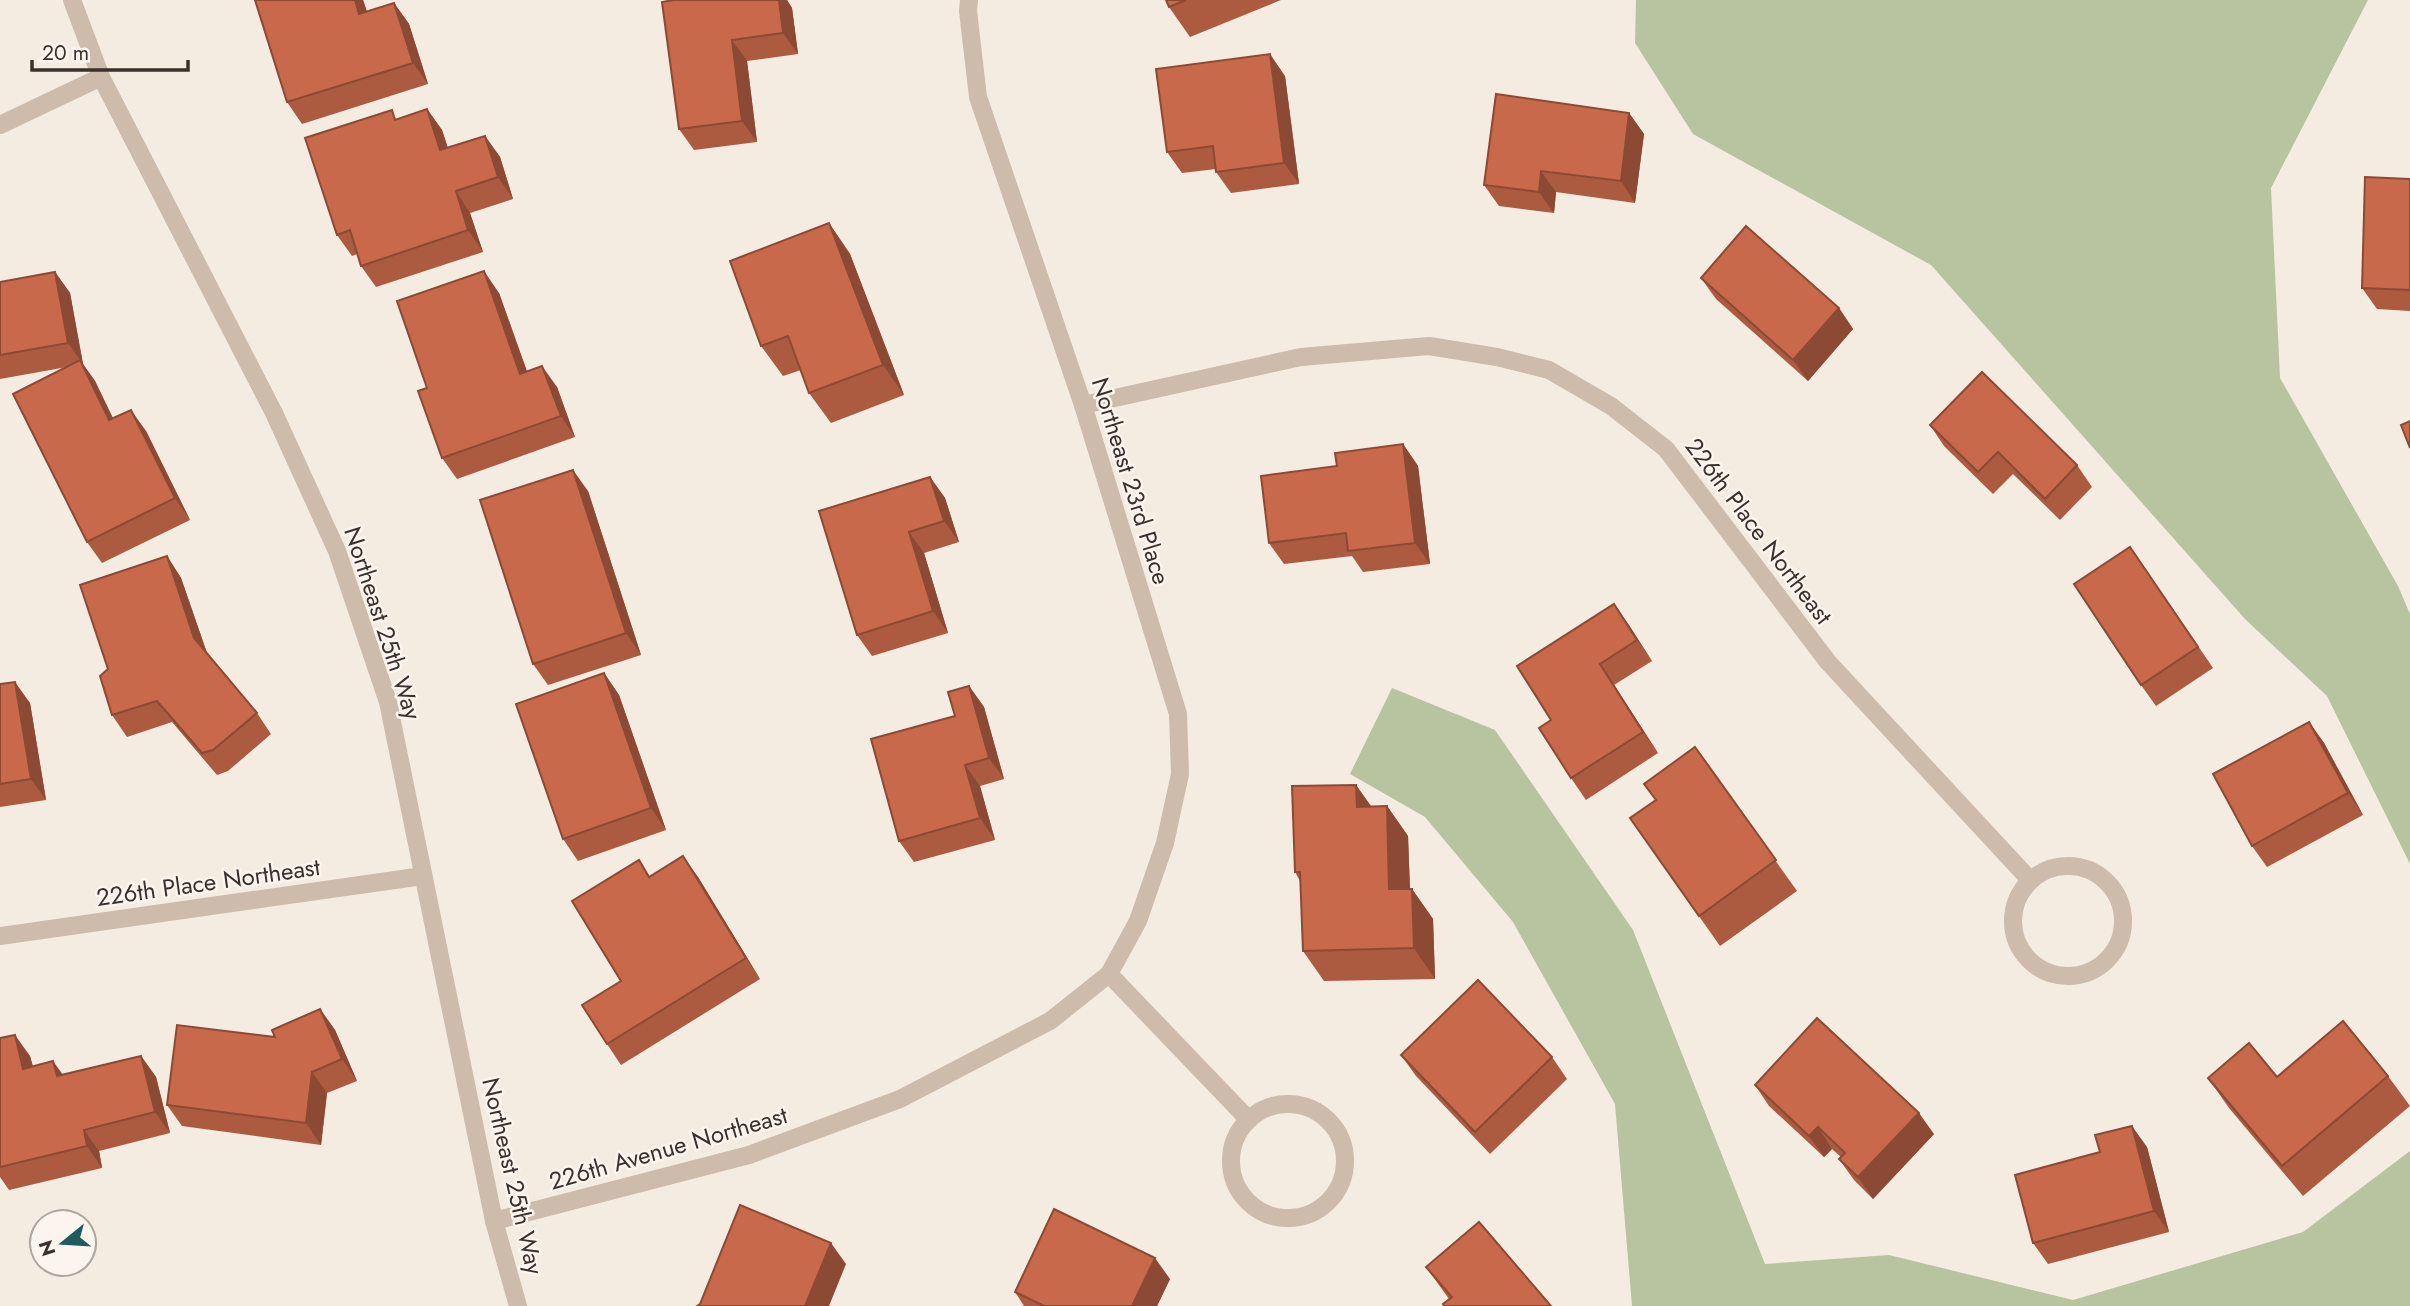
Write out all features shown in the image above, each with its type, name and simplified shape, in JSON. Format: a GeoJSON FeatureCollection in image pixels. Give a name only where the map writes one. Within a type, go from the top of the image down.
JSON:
{"type":"FeatureCollection","features":[{"type":"Feature","properties":{"kind":"street","name":"Northeast 25th Way"},"geometry":{"type":"LineString","coordinates":[[72,0],[101,78],[274,413],[337,551],[388,702],[494,1221],[518,1306]]}},
{"type":"Feature","properties":{"kind":"street","name":"Northeast 23rd Place"},"geometry":{"type":"LineString","coordinates":[[969,0],[978,97],[1083,405],[1178,715],[1180,774],[1165,843],[1138,921],[1109,974]]}},
{"type":"Feature","properties":{"kind":"street"},"geometry":{"type":"LineString","coordinates":[[0,125],[101,78]]}},
{"type":"Feature","properties":{"kind":"street","name":"226th Place Northeast"},"geometry":{"type":"LineString","coordinates":[[1083,405],[1301,357],[1429,346],[1549,370],[1611,406],[1666,449],[1828,662],[2030,880]]}},
{"type":"Feature","properties":{"kind":"street"},"geometry":{"type":"LineString","coordinates":[[2065,866],[2084,868],[2102,877],[2115,891],[2122,909],[2123,928],[2117,947],[2106,962],[2089,973],[2061,976],[2035,965],[2021,951],[2013,933],[2013,914],[2018,896],[2030,880],[2047,870],[2065,866]]}},
{"type":"Feature","properties":{"kind":"street","name":"226th Place Northeast"},"geometry":{"type":"LineString","coordinates":[[0,936],[423,876]]}},
{"type":"Feature","properties":{"kind":"street"},"geometry":{"type":"LineString","coordinates":[[1109,974],[1248,1119]]}},
{"type":"Feature","properties":{"kind":"street","name":"226th Avenue Northeast"},"geometry":{"type":"LineString","coordinates":[[494,1221],[748,1156],[900,1099],[1051,1021],[1109,974]]}},
{"type":"Feature","properties":{"kind":"street"},"geometry":{"type":"LineString","coordinates":[[1284,1103],[1304,1105],[1328,1121],[1344,1147],[1345,1167],[1339,1186],[1328,1202],[1312,1213],[1292,1218],[1272,1216],[1254,1207],[1240,1193],[1233,1174],[1231,1154],[1236,1136],[1248,1119],[1265,1108],[1284,1103]]}},
{"type":"Feature","properties":{"kind":"green space"},"geometry":{"type":"Polygon","coordinates":[[[1636,0],[2368,0],[2271,188],[2280,378],[2398,586],[2410,614],[2410,864],[2327,696],[2245,619],[1931,265],[1693,134],[1635,43],[1636,0]]]}},
{"type":"Feature","properties":{"kind":"green space"},"geometry":{"type":"Polygon","coordinates":[[[1392,688],[1495,730],[1633,930],[1765,1264],[1889,1255],[2073,1300],[2303,1232],[2410,1151],[2410,1306],[1632,1306],[1615,1104],[1513,922],[1425,817],[1350,774],[1392,688]]]}},
{"type":"Feature","properties":{"kind":"building"},"geometry":{"type":"Polygon","coordinates":[[[255,0],[355,0],[359,14],[394,3],[413,63],[287,102],[255,0]]]}},
{"type":"Feature","properties":{"kind":"building"},"geometry":{"type":"Polygon","coordinates":[[[779,0],[783,33],[732,40],[742,121],[679,129],[662,2],[779,0]]]}},
{"type":"Feature","properties":{"kind":"building"},"geometry":{"type":"Polygon","coordinates":[[[1166,0],[1186,0],[1169,7],[1166,0]]]}},
{"type":"Feature","properties":{"kind":"building"},"geometry":{"type":"Polygon","coordinates":[[[1270,54],[1284,163],[1216,172],[1213,146],[1167,152],[1156,69],[1270,54]]]}},
{"type":"Feature","properties":{"kind":"building"},"geometry":{"type":"Polygon","coordinates":[[[1496,94],[1629,113],[1621,181],[1541,171],[1539,192],[1484,185],[1496,94]]]}},
{"type":"Feature","properties":{"kind":"building"},"geometry":{"type":"Polygon","coordinates":[[[427,109],[440,150],[485,136],[498,177],[456,191],[468,230],[361,266],[350,230],[337,235],[305,138],[392,110],[395,120],[427,109]]]}},
{"type":"Feature","properties":{"kind":"building"},"geometry":{"type":"Polygon","coordinates":[[[2365,177],[2410,179],[2410,290],[2362,288],[2365,177]]]}},
{"type":"Feature","properties":{"kind":"building"},"geometry":{"type":"Polygon","coordinates":[[[829,223],[883,365],[809,393],[788,336],[761,346],[730,261],[829,223]]]}},
{"type":"Feature","properties":{"kind":"building"},"geometry":{"type":"Polygon","coordinates":[[[1746,226],[1839,308],[1793,360],[1701,278],[1746,226]]]}},
{"type":"Feature","properties":{"kind":"building"},"geometry":{"type":"Polygon","coordinates":[[[484,271],[520,374],[542,366],[561,416],[442,458],[418,391],[427,388],[397,301],[484,271]]]}},
{"type":"Feature","properties":{"kind":"building"},"geometry":{"type":"Polygon","coordinates":[[[55,272],[68,343],[0,355],[0,282],[55,272]]]}},
{"type":"Feature","properties":{"kind":"building"},"geometry":{"type":"Polygon","coordinates":[[[80,360],[109,420],[131,410],[175,498],[87,542],[13,394],[80,360]]]}},
{"type":"Feature","properties":{"kind":"building"},"geometry":{"type":"Polygon","coordinates":[[[1982,372],[2077,465],[2045,499],[1998,452],[1978,472],[1930,425],[1982,372]]]}},
{"type":"Feature","properties":{"kind":"building"},"geometry":{"type":"Polygon","coordinates":[[[2410,421],[2410,448],[2401,425],[2410,421]]]}},
{"type":"Feature","properties":{"kind":"building"},"geometry":{"type":"Polygon","coordinates":[[[1403,444],[1415,543],[1348,551],[1346,533],[1269,543],[1261,476],[1337,466],[1335,453],[1403,444]]]}},
{"type":"Feature","properties":{"kind":"building"},"geometry":{"type":"Polygon","coordinates":[[[573,470],[626,633],[533,664],[480,500],[573,470]]]}},
{"type":"Feature","properties":{"kind":"building"},"geometry":{"type":"Polygon","coordinates":[[[930,477],[944,521],[909,532],[933,611],[857,635],[819,511],[930,477]]]}},
{"type":"Feature","properties":{"kind":"building"},"geometry":{"type":"Polygon","coordinates":[[[2130,547],[2198,647],[2141,685],[2074,584],[2130,547]]]}},
{"type":"Feature","properties":{"kind":"building"},"geometry":{"type":"Polygon","coordinates":[[[167,556],[194,638],[257,713],[213,750],[202,753],[157,701],[112,715],[100,676],[108,669],[80,585],[167,556]]]}},
{"type":"Feature","properties":{"kind":"building"},"geometry":{"type":"Polygon","coordinates":[[[1614,604],[1637,640],[1600,664],[1643,732],[1571,778],[1539,728],[1551,720],[1517,666],[1614,604]]]}},
{"type":"Feature","properties":{"kind":"building"},"geometry":{"type":"Polygon","coordinates":[[[604,673],[651,808],[563,839],[516,704],[604,673]]]}},
{"type":"Feature","properties":{"kind":"building"},"geometry":{"type":"Polygon","coordinates":[[[15,682],[31,779],[0,784],[0,684],[15,682]]]}},
{"type":"Feature","properties":{"kind":"building"},"geometry":{"type":"Polygon","coordinates":[[[969,686],[989,758],[965,765],[980,818],[899,841],[871,739],[955,716],[948,692],[969,686]]]}},
{"type":"Feature","properties":{"kind":"building"},"geometry":{"type":"Polygon","coordinates":[[[2309,722],[2348,793],[2252,846],[2213,774],[2309,722]]]}},
{"type":"Feature","properties":{"kind":"building"},"geometry":{"type":"Polygon","coordinates":[[[1695,747],[1776,860],[1699,916],[1630,818],[1656,800],[1644,784],[1695,747]]]}},
{"type":"Feature","properties":{"kind":"building"},"geometry":{"type":"Polygon","coordinates":[[[1356,785],[1357,807],[1387,806],[1389,889],[1412,889],[1414,948],[1303,951],[1300,872],[1295,872],[1292,786],[1356,785]]]}},
{"type":"Feature","properties":{"kind":"building"},"geometry":{"type":"Polygon","coordinates":[[[683,856],[746,958],[607,1044],[582,1005],[621,981],[572,901],[639,860],[649,877],[683,856]]]}},
{"type":"Feature","properties":{"kind":"building"},"geometry":{"type":"Polygon","coordinates":[[[1478,980],[1552,1057],[1475,1132],[1401,1055],[1478,980]]]}},
{"type":"Feature","properties":{"kind":"building"},"geometry":{"type":"Polygon","coordinates":[[[320,1009],[342,1059],[312,1072],[306,1123],[167,1105],[177,1025],[275,1037],[272,1030],[320,1009]]]}},
{"type":"Feature","properties":{"kind":"building"},"geometry":{"type":"Polygon","coordinates":[[[1817,1018],[1919,1113],[1858,1177],[1839,1159],[1845,1153],[1818,1127],[1809,1136],[1755,1085],[1817,1018]]]}},
{"type":"Feature","properties":{"kind":"building"},"geometry":{"type":"Polygon","coordinates":[[[2343,1021],[2388,1076],[2282,1166],[2208,1078],[2249,1043],[2277,1077],[2343,1021]]]}},
{"type":"Feature","properties":{"kind":"building"},"geometry":{"type":"Polygon","coordinates":[[[15,1035],[23,1069],[53,1061],[57,1076],[141,1056],[155,1112],[84,1130],[87,1146],[0,1167],[0,1038],[15,1035]]]}},
{"type":"Feature","properties":{"kind":"building"},"geometry":{"type":"Polygon","coordinates":[[[2132,1126],[2154,1211],[2033,1243],[2015,1175],[2100,1152],[2095,1135],[2132,1126]]]}},
{"type":"Feature","properties":{"kind":"building"},"geometry":{"type":"Polygon","coordinates":[[[740,1205],[831,1243],[805,1306],[697,1306],[740,1205]]]}},
{"type":"Feature","properties":{"kind":"building"},"geometry":{"type":"Polygon","coordinates":[[[1054,1209],[1155,1258],[1132,1306],[1044,1306],[1015,1292],[1054,1209]]]}},
{"type":"Feature","properties":{"kind":"building"},"geometry":{"type":"Polygon","coordinates":[[[1479,1222],[1551,1306],[1444,1306],[1452,1297],[1426,1267],[1479,1222]]]}}]}
